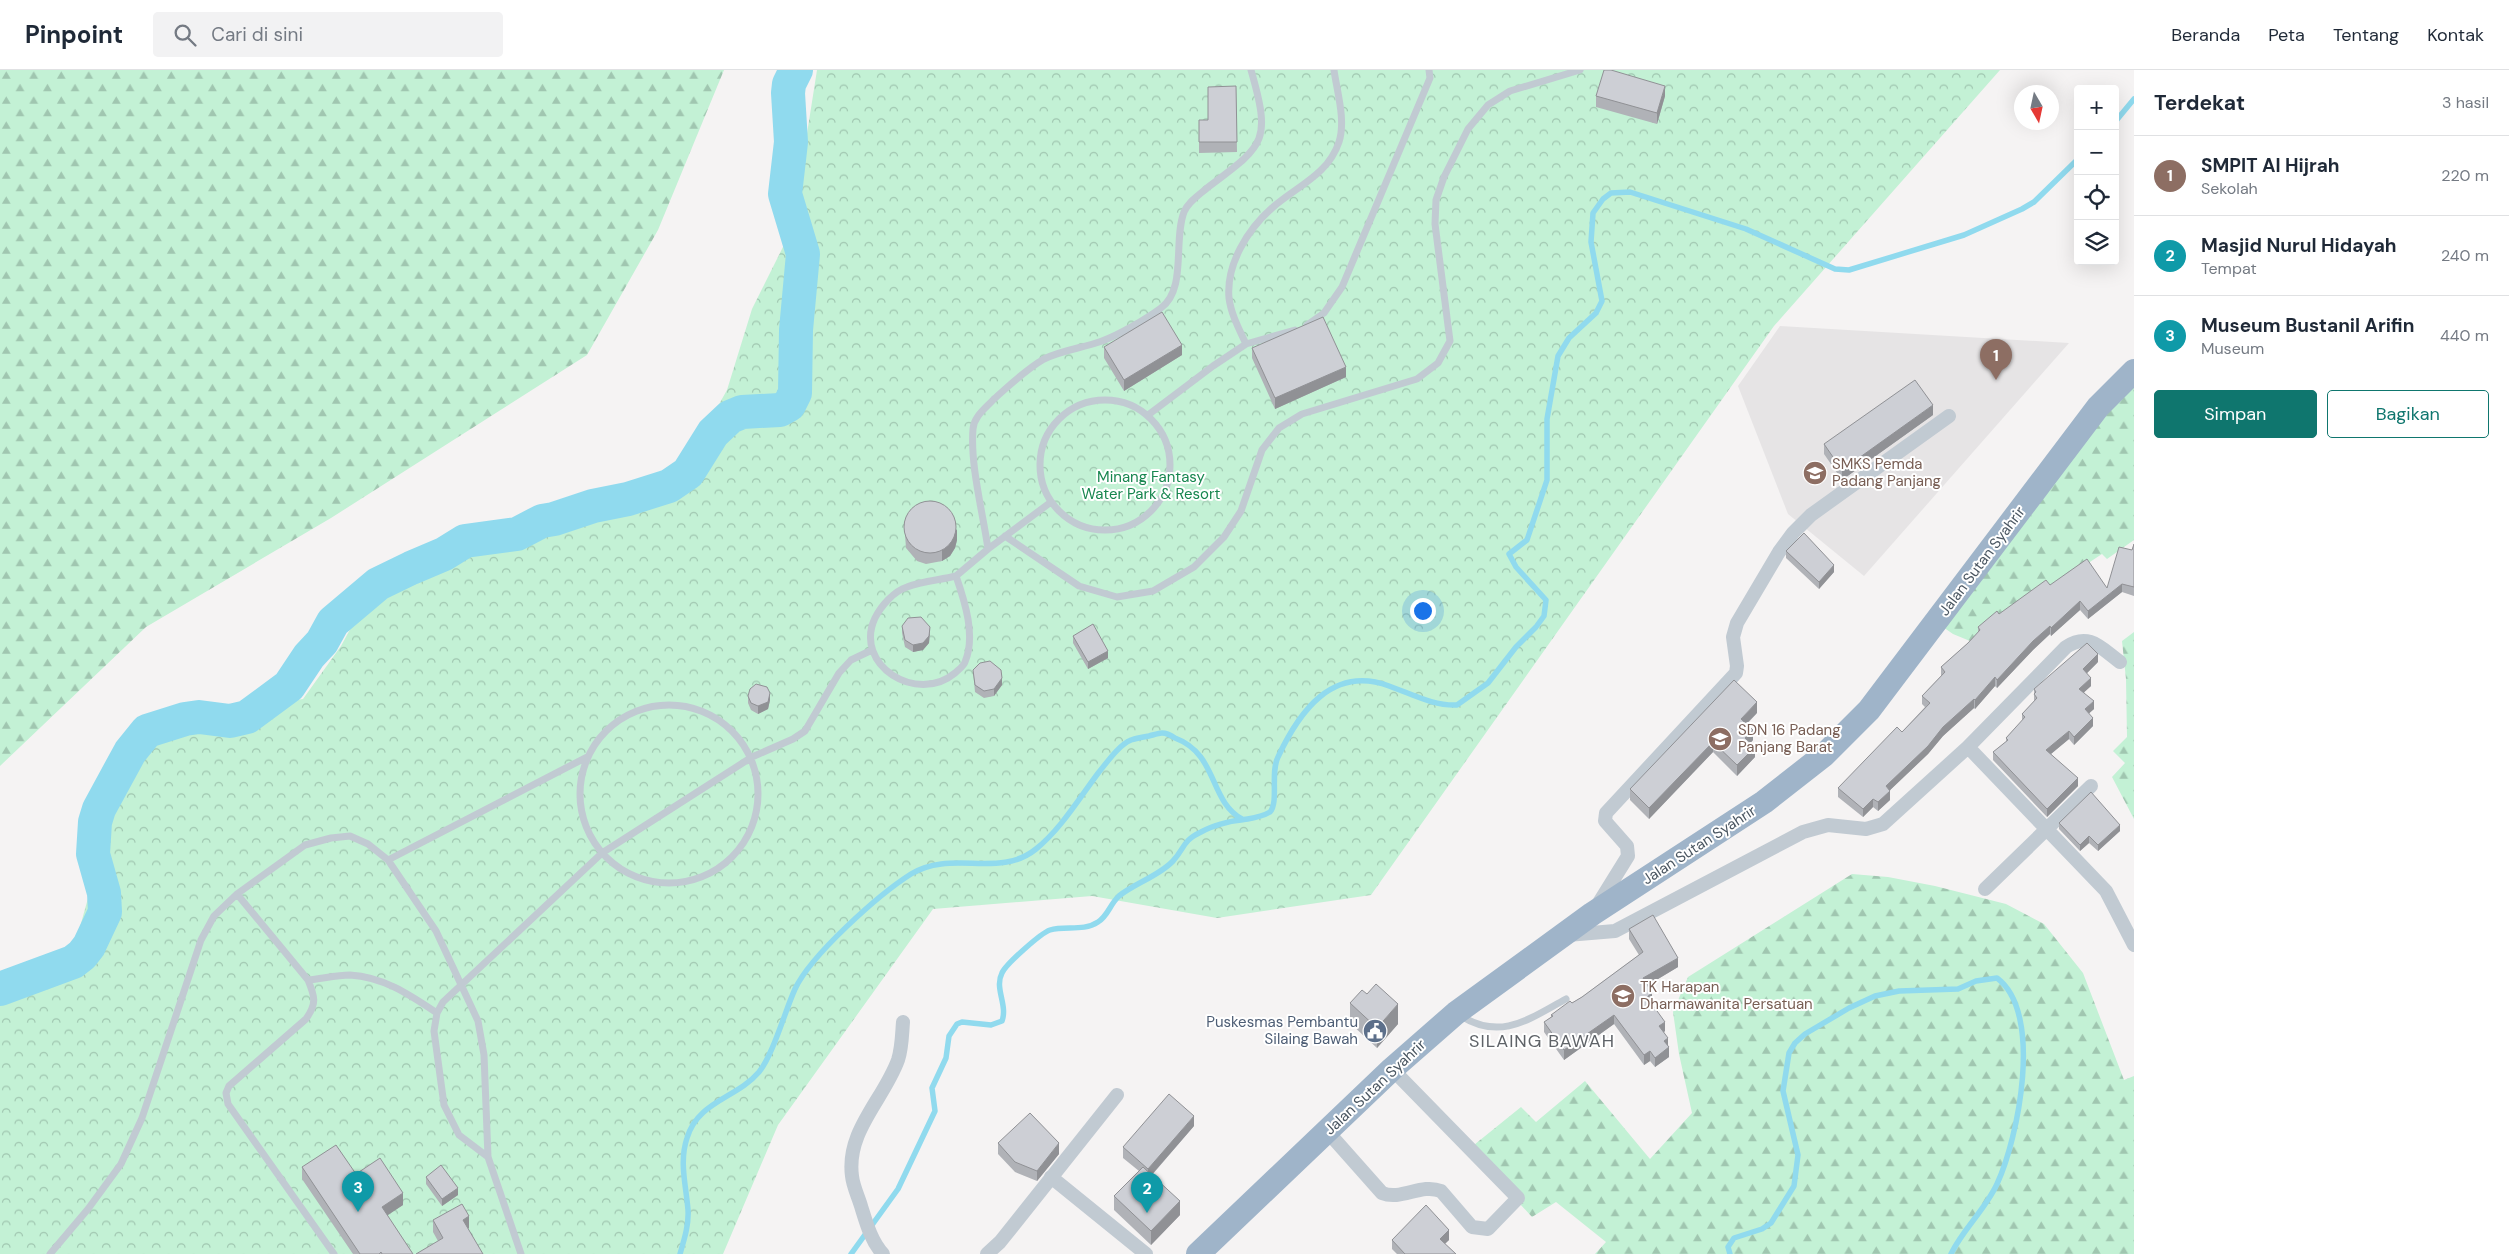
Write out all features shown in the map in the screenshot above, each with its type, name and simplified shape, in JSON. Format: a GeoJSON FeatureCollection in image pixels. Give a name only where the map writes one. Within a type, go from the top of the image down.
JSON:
{"type":"FeatureCollection","features":[{"type":"Feature","properties":{"kind":"highway","name":"Jalan Sutan Syahrir"},"geometry":{"type":"LineString","coordinates":[[1198,1254],[1392,1069],[1456,1013],[1592,914],[1764,802],[1824,755],[1870,710],[2098,407],[2134,371]]}},
{"type":"Feature","properties":{"kind":"street"},"geometry":{"type":"LineString","coordinates":[[1592,914],[1628,856],[1627,846],[1606,820],[1606,813],[1736,673],[1734,630],[1784,546],[1811,515],[1949,416]]}},
{"type":"Feature","properties":{"kind":"street"},"geometry":{"type":"LineString","coordinates":[[1565,935],[1615,931],[1810,830],[1828,825],[1866,829],[1876,828],[1968,747],[2066,647],[2075,641],[2092,642],[2120,662]]}},
{"type":"Feature","properties":{"kind":"street"},"geometry":{"type":"LineString","coordinates":[[1968,747],[2106,891],[2134,945]]}},
{"type":"Feature","properties":{"kind":"street"},"geometry":{"type":"LineString","coordinates":[[1985,889],[2091,786]]}},
{"type":"Feature","properties":{"kind":"street"},"geometry":{"type":"LineString","coordinates":[[883,1254],[877,1247],[864,1217],[852,1176],[852,1148],[869,1111],[889,1081],[899,1058],[903,1022]]}},
{"type":"Feature","properties":{"kind":"street"},"geometry":{"type":"LineString","coordinates":[[1327,1131],[1382,1193],[1394,1195],[1436,1189],[1441,1192],[1472,1227],[1488,1228],[1518,1198],[1392,1069]]}},
{"type":"Feature","properties":{"kind":"street"},"geometry":{"type":"LineString","coordinates":[[987,1254],[1000,1242],[1117,1095]]}},
{"type":"Feature","properties":{"kind":"street"},"geometry":{"type":"LineString","coordinates":[[1051,1177],[1146,1254]]}},
{"type":"Feature","properties":{"kind":"lane"},"geometry":{"type":"LineString","coordinates":[[988,549],[973,448],[973,427],[979,414],[1021,374],[1045,359],[1103,341],[1161,309],[1170,301],[1176,290],[1180,227],[1185,210],[1195,198],[1248,157],[1258,146],[1262,133],[1261,110],[1251,70]]}},
{"type":"Feature","properties":{"kind":"lane"},"geometry":{"type":"LineString","coordinates":[[1246,344],[1235,321],[1229,297],[1232,268],[1248,236],[1272,208],[1316,177],[1333,155],[1340,140],[1342,120],[1334,70]]}},
{"type":"Feature","properties":{"kind":"lane"},"geometry":{"type":"LineString","coordinates":[[1148,415],[1213,366],[1246,344],[1306,326],[1324,313],[1337,294],[1430,78],[1429,70]]}},
{"type":"Feature","properties":{"kind":"lane"},"geometry":{"type":"LineString","coordinates":[[1005,536],[1079,586],[1117,597],[1153,591],[1194,567],[1224,537],[1241,511],[1262,450],[1279,428],[1302,414],[1417,379],[1438,363],[1450,341],[1435,224],[1436,200],[1444,177],[1468,129],[1488,105],[1510,91],[1580,70]]}},
{"type":"Feature","properties":{"kind":"lane"},"geometry":{"type":"LineString","coordinates":[[1097,400],[1124,402],[1148,415],[1162,432],[1170,453],[1170,475],[1163,496],[1149,514],[1131,526],[1109,531],[1086,528],[1066,518],[1051,502],[1040,478],[1041,451],[1052,426],[1072,408],[1097,400]]}},
{"type":"Feature","properties":{"kind":"lane"},"geometry":{"type":"LineString","coordinates":[[956,576],[967,619],[969,644],[965,664],[948,679],[926,685],[903,682],[884,669],[872,650],[870,630],[878,613],[892,596],[906,587],[956,576],[988,549],[1051,502]]}},
{"type":"Feature","properties":{"kind":"lane"},"geometry":{"type":"LineString","coordinates":[[488,1157],[459,1135],[444,1105],[434,1031],[438,1013],[444,1002],[462,982],[602,853],[752,757],[793,739],[805,731],[839,673],[851,660],[872,650]]}},
{"type":"Feature","properties":{"kind":"lane"},"geometry":{"type":"LineString","coordinates":[[670,704],[703,711],[732,729],[752,757],[759,788],[756,819],[741,847],[718,869],[689,881],[657,882],[627,873],[602,853],[585,824],[579,790],[587,757],[607,730],[636,711],[670,704]]}},
{"type":"Feature","properties":{"kind":"lane"},"geometry":{"type":"LineString","coordinates":[[388,860],[587,757]]}},
{"type":"Feature","properties":{"kind":"lane"},"geometry":{"type":"LineString","coordinates":[[50,1254],[88,1209],[120,1164],[142,1118],[201,940],[214,916],[237,894],[305,845],[331,838],[350,836],[368,844],[388,860],[436,931],[462,982],[478,1021],[484,1055],[488,1157],[521,1254]]}},
{"type":"Feature","properties":{"kind":"lane"},"geometry":{"type":"LineString","coordinates":[[237,894],[308,980],[314,993],[314,1007],[306,1019],[229,1086],[226,1093],[228,1104],[237,1120],[334,1254]]}},
{"type":"Feature","properties":{"kind":"lane"},"geometry":{"type":"LineString","coordinates":[[308,980],[348,975],[373,979],[397,987],[438,1013]]}},
{"type":"Feature","properties":{"kind":"lane"},"geometry":{"type":"LineString","coordinates":[[1456,1013],[1474,1024],[1500,1029],[1523,1022],[1566,999]]}},
{"type":"Feature","properties":{"kind":"shaded area"},"geometry":{"type":"Polygon","coordinates":[[[1780,326],[2069,343],[1864,576],[1788,514],[1738,386],[1780,326]]]}},
{"type":"Feature","properties":{"kind":"green space"},"geometry":{"type":"Polygon","coordinates":[[[0,70],[724,70],[658,230],[587,355],[331,518],[146,627],[0,766],[0,70]]]}},
{"type":"Feature","properties":{"kind":"green space","name":"Minang Fantasy Water Park & Resort"},"geometry":{"type":"Polygon","coordinates":[[[817,70],[2000,70],[1774,326],[1371,895],[1217,918],[1092,896],[933,909],[778,1125],[723,1254],[0,1254],[0,976],[73,952],[121,780],[151,730],[193,715],[303,699],[341,646],[372,589],[429,556],[532,526],[623,514],[677,479],[727,390],[752,309],[792,229],[817,70]]]}},
{"type":"Feature","properties":{"kind":"green space"},"geometry":{"type":"Polygon","coordinates":[[[2134,383],[2134,540],[2107,559],[2102,554],[2001,617],[1970,641],[1953,634],[1940,625],[2104,412],[2134,383]]]}},
{"type":"Feature","properties":{"kind":"green space"},"geometry":{"type":"Polygon","coordinates":[[[2134,632],[2134,819],[2112,777],[2125,763],[2113,751],[2127,737],[2126,679],[2122,641],[2134,632]]]}},
{"type":"Feature","properties":{"kind":"green space"},"geometry":{"type":"Polygon","coordinates":[[[1852,874],[1888,877],[1935,886],[2006,904],[2044,924],[2083,973],[2124,1080],[2134,1076],[2134,1254],[1595,1254],[1606,1242],[1556,1202],[1532,1217],[1469,1149],[1521,1107],[1536,1122],[1585,1081],[1650,1159],[1692,1113],[1679,1054],[1673,1012],[1688,977],[1852,874]]]}},
{"type":"Feature","properties":{"kind":"building"},"geometry":{"type":"Polygon","coordinates":[[[1604,70],[1611,70],[1665,86],[1657,113],[1596,96],[1604,70]]]}},
{"type":"Feature","properties":{"kind":"building"},"geometry":{"type":"Polygon","coordinates":[[[1236,86],[1237,142],[1199,142],[1199,120],[1208,120],[1208,87],[1236,86]]]}},
{"type":"Feature","properties":{"kind":"building"},"geometry":{"type":"Polygon","coordinates":[[[1162,312],[1182,345],[1124,380],[1104,347],[1162,312]]]}},
{"type":"Feature","properties":{"kind":"building"},"geometry":{"type":"Polygon","coordinates":[[[1323,317],[1346,367],[1275,398],[1252,348],[1323,317]]]}},
{"type":"Feature","properties":{"kind":"building"},"geometry":{"type":"Polygon","coordinates":[[[1915,380],[1933,405],[1842,470],[1824,444],[1915,380]]]}},
{"type":"Feature","properties":{"kind":"building"},"geometry":{"type":"Polygon","coordinates":[[[930,501],[944,505],[952,513],[956,527],[952,541],[944,549],[930,553],[916,549],[908,541],[904,527],[908,513],[916,505],[930,501]]]}},
{"type":"Feature","properties":{"kind":"building"},"geometry":{"type":"Polygon","coordinates":[[[1804,533],[1834,565],[1819,582],[1786,551],[1804,533]]]}},
{"type":"Feature","properties":{"kind":"building"},"geometry":{"type":"Polygon","coordinates":[[[2134,544],[2134,587],[2122,584],[2088,611],[2080,601],[2051,628],[2050,626],[2033,641],[1997,680],[1995,677],[1975,700],[1943,727],[1928,746],[1886,786],[1890,791],[1878,802],[1873,799],[1863,809],[1838,788],[1897,727],[1902,732],[1930,703],[1922,696],[1945,672],[1941,667],[1968,643],[1980,630],[1978,627],[1997,611],[1999,614],[2046,580],[2050,585],[2087,559],[2107,588],[2119,547],[2132,550],[2134,544]]]}},
{"type":"Feature","properties":{"kind":"building"},"geometry":{"type":"Polygon","coordinates":[[[921,617],[930,627],[929,636],[923,643],[913,645],[905,640],[902,626],[908,618],[921,617]]]}},
{"type":"Feature","properties":{"kind":"building"},"geometry":{"type":"Polygon","coordinates":[[[1093,624],[1108,651],[1088,662],[1073,636],[1093,624]]]}},
{"type":"Feature","properties":{"kind":"building"},"geometry":{"type":"Polygon","coordinates":[[[2087,643],[2098,654],[2083,669],[2091,678],[2079,689],[2094,701],[2085,709],[2093,718],[2074,737],[2069,731],[2046,750],[2078,778],[2047,809],[1993,752],[2008,740],[2006,738],[2025,717],[2022,714],[2037,698],[2034,694],[2036,692],[2034,689],[2087,643]]]}},
{"type":"Feature","properties":{"kind":"building"},"geometry":{"type":"Polygon","coordinates":[[[990,661],[1001,670],[1002,678],[994,689],[984,691],[975,685],[973,670],[980,663],[990,661]]]}},
{"type":"Feature","properties":{"kind":"building"},"geometry":{"type":"Polygon","coordinates":[[[1734,680],[1757,702],[1741,719],[1753,730],[1745,738],[1755,747],[1737,765],[1713,742],[1649,808],[1630,789],[1734,680]]]}},
{"type":"Feature","properties":{"kind":"building"},"geometry":{"type":"Polygon","coordinates":[[[756,684],[767,687],[770,693],[768,702],[758,706],[751,703],[748,696],[750,689],[756,684]]]}},
{"type":"Feature","properties":{"kind":"building"},"geometry":{"type":"Polygon","coordinates":[[[2091,792],[2120,825],[2098,845],[2089,836],[2080,845],[2059,823],[2091,792]]]}},
{"type":"Feature","properties":{"kind":"building"},"geometry":{"type":"Polygon","coordinates":[[[1653,915],[1678,958],[1643,978],[1652,993],[1647,997],[1665,1022],[1659,1026],[1668,1038],[1664,1041],[1669,1047],[1655,1058],[1650,1051],[1644,1055],[1614,1015],[1564,1050],[1544,1022],[1570,1001],[1572,1003],[1582,997],[1643,952],[1629,929],[1653,915]]]}},
{"type":"Feature","properties":{"kind":"building"},"geometry":{"type":"Polygon","coordinates":[[[1376,984],[1398,1004],[1377,1028],[1350,1003],[1362,990],[1367,994],[1376,984]]]}},
{"type":"Feature","properties":{"kind":"building"},"geometry":{"type":"Polygon","coordinates":[[[1169,1094],[1194,1116],[1148,1169],[1123,1147],[1169,1094]]]}},
{"type":"Feature","properties":{"kind":"building"},"geometry":{"type":"Polygon","coordinates":[[[1030,1113],[1059,1143],[1037,1171],[1015,1162],[998,1143],[1030,1113]]]}},
{"type":"Feature","properties":{"kind":"building"},"geometry":{"type":"Polygon","coordinates":[[[336,1145],[356,1174],[380,1158],[403,1193],[382,1207],[413,1254],[382,1254],[381,1252],[379,1254],[360,1254],[302,1167],[336,1145]]]}},
{"type":"Feature","properties":{"kind":"building"},"geometry":{"type":"Polygon","coordinates":[[[441,1165],[458,1188],[442,1199],[426,1177],[441,1165]]]}},
{"type":"Feature","properties":{"kind":"building"},"geometry":{"type":"Polygon","coordinates":[[[1143,1167],[1180,1201],[1151,1231],[1114,1196],[1143,1167]]]}},
{"type":"Feature","properties":{"kind":"building"},"geometry":{"type":"Polygon","coordinates":[[[462,1204],[469,1216],[463,1220],[483,1254],[416,1254],[443,1238],[433,1220],[462,1204]]]}},
{"type":"Feature","properties":{"kind":"building"},"geometry":{"type":"Polygon","coordinates":[[[1426,1205],[1449,1230],[1440,1239],[1456,1254],[1405,1254],[1392,1240],[1426,1205]]]}},
{"type":"Feature","properties":{"kind":"waterway"},"geometry":{"type":"LineString","coordinates":[[0,989],[73,962],[89,946],[105,912],[104,893],[93,854],[95,822],[99,809],[130,752],[147,731],[185,719],[199,717],[230,721],[247,717],[289,686],[309,656],[322,642],[333,622],[378,584],[444,554],[465,541],[517,534],[542,521],[593,506],[628,499],[669,486],[688,473],[713,433],[730,417],[742,412],[780,410],[789,405],[795,393],[796,330],[803,254],[785,194],[791,142],[788,93],[789,84],[796,70]]}},
{"type":"Feature","properties":{"kind":"waterway"},"geometry":{"type":"LineString","coordinates":[[2119,117],[2134,99]]}},
{"type":"Feature","properties":{"kind":"waterway"},"geometry":{"type":"LineString","coordinates":[[851,1254],[898,1189],[935,1111],[932,1088],[946,1058],[949,1036],[957,1024],[962,1022],[991,1025],[1002,1021],[1003,1009],[999,985],[1000,979],[1005,969],[1024,949],[1050,930],[1080,928],[1098,922],[1104,917],[1119,896],[1167,866],[1190,838],[1195,835],[1221,824],[1256,818],[1270,812],[1274,801],[1276,764],[1286,740],[1307,709],[1334,687],[1351,682],[1369,681],[1389,686],[1431,702],[1457,705],[1488,683],[1516,647],[1544,616],[1546,600],[1516,567],[1509,554],[1527,540],[1547,480],[1547,419],[1558,356],[1569,338],[1596,313],[1602,301],[1591,242],[1593,213],[1603,199],[1611,193],[1630,192],[1746,229],[1835,269],[1849,270],[1964,235],[2022,209],[2034,202],[2074,163]]}},
{"type":"Feature","properties":{"kind":"waterway"},"geometry":{"type":"LineString","coordinates":[[680,1254],[688,1216],[684,1156],[687,1138],[692,1126],[709,1108],[750,1081],[759,1072],[769,1055],[795,989],[803,975],[830,943],[881,896],[911,874],[927,867],[959,863],[991,864],[1022,858],[1036,849],[1054,832],[1099,772],[1122,746],[1131,740],[1159,733],[1164,733],[1189,745],[1199,755],[1224,801],[1231,811],[1242,819]]}},
{"type":"Feature","properties":{"kind":"waterway"},"geometry":{"type":"LineString","coordinates":[[1730,1254],[1728,1247],[1734,1238],[1762,1229],[1771,1223],[1794,1186],[1798,1155],[1783,1091],[1789,1053],[1795,1043],[1805,1034],[1849,1008],[1875,996],[1899,991],[1958,989],[1976,981],[1997,978],[2011,995],[2020,1019],[2023,1047],[2023,1077],[2019,1108],[2005,1164],[1997,1184],[1951,1254]]}},
{"type":"Feature","properties":{"kind":"place","name":"SMPIT Al Hijrah"},"geometry":{"type":"Point","coordinates":[1996,380]}},
{"type":"Feature","properties":{"kind":"place","name":"SMKS Pemda Padang Panjang"},"geometry":{"type":"Point","coordinates":[1815,473]}},
{"type":"Feature","properties":{"kind":"place","name":"SDN 16 Padang Panjang Barat"},"geometry":{"type":"Point","coordinates":[1720,739]}},
{"type":"Feature","properties":{"kind":"place","name":"TK Harapan Dharmawanita Persatuan"},"geometry":{"type":"Point","coordinates":[1623,996]}},
{"type":"Feature","properties":{"kind":"place","name":"Puskesmas Pembantu Silaing Bawah"},"geometry":{"type":"Point","coordinates":[1375,1031]}},
{"type":"Feature","properties":{"kind":"place","name":"Museum Bustanil Arifin"},"geometry":{"type":"Point","coordinates":[358,1212]}},
{"type":"Feature","properties":{"kind":"place","name":"Masjid Nurul Hidayah"},"geometry":{"type":"Point","coordinates":[1147,1213]}},
{"type":"Feature","properties":{"kind":"district","name":"SILAING BAWAH"},"geometry":{"type":"Point","coordinates":[1542,1041]}}]}
